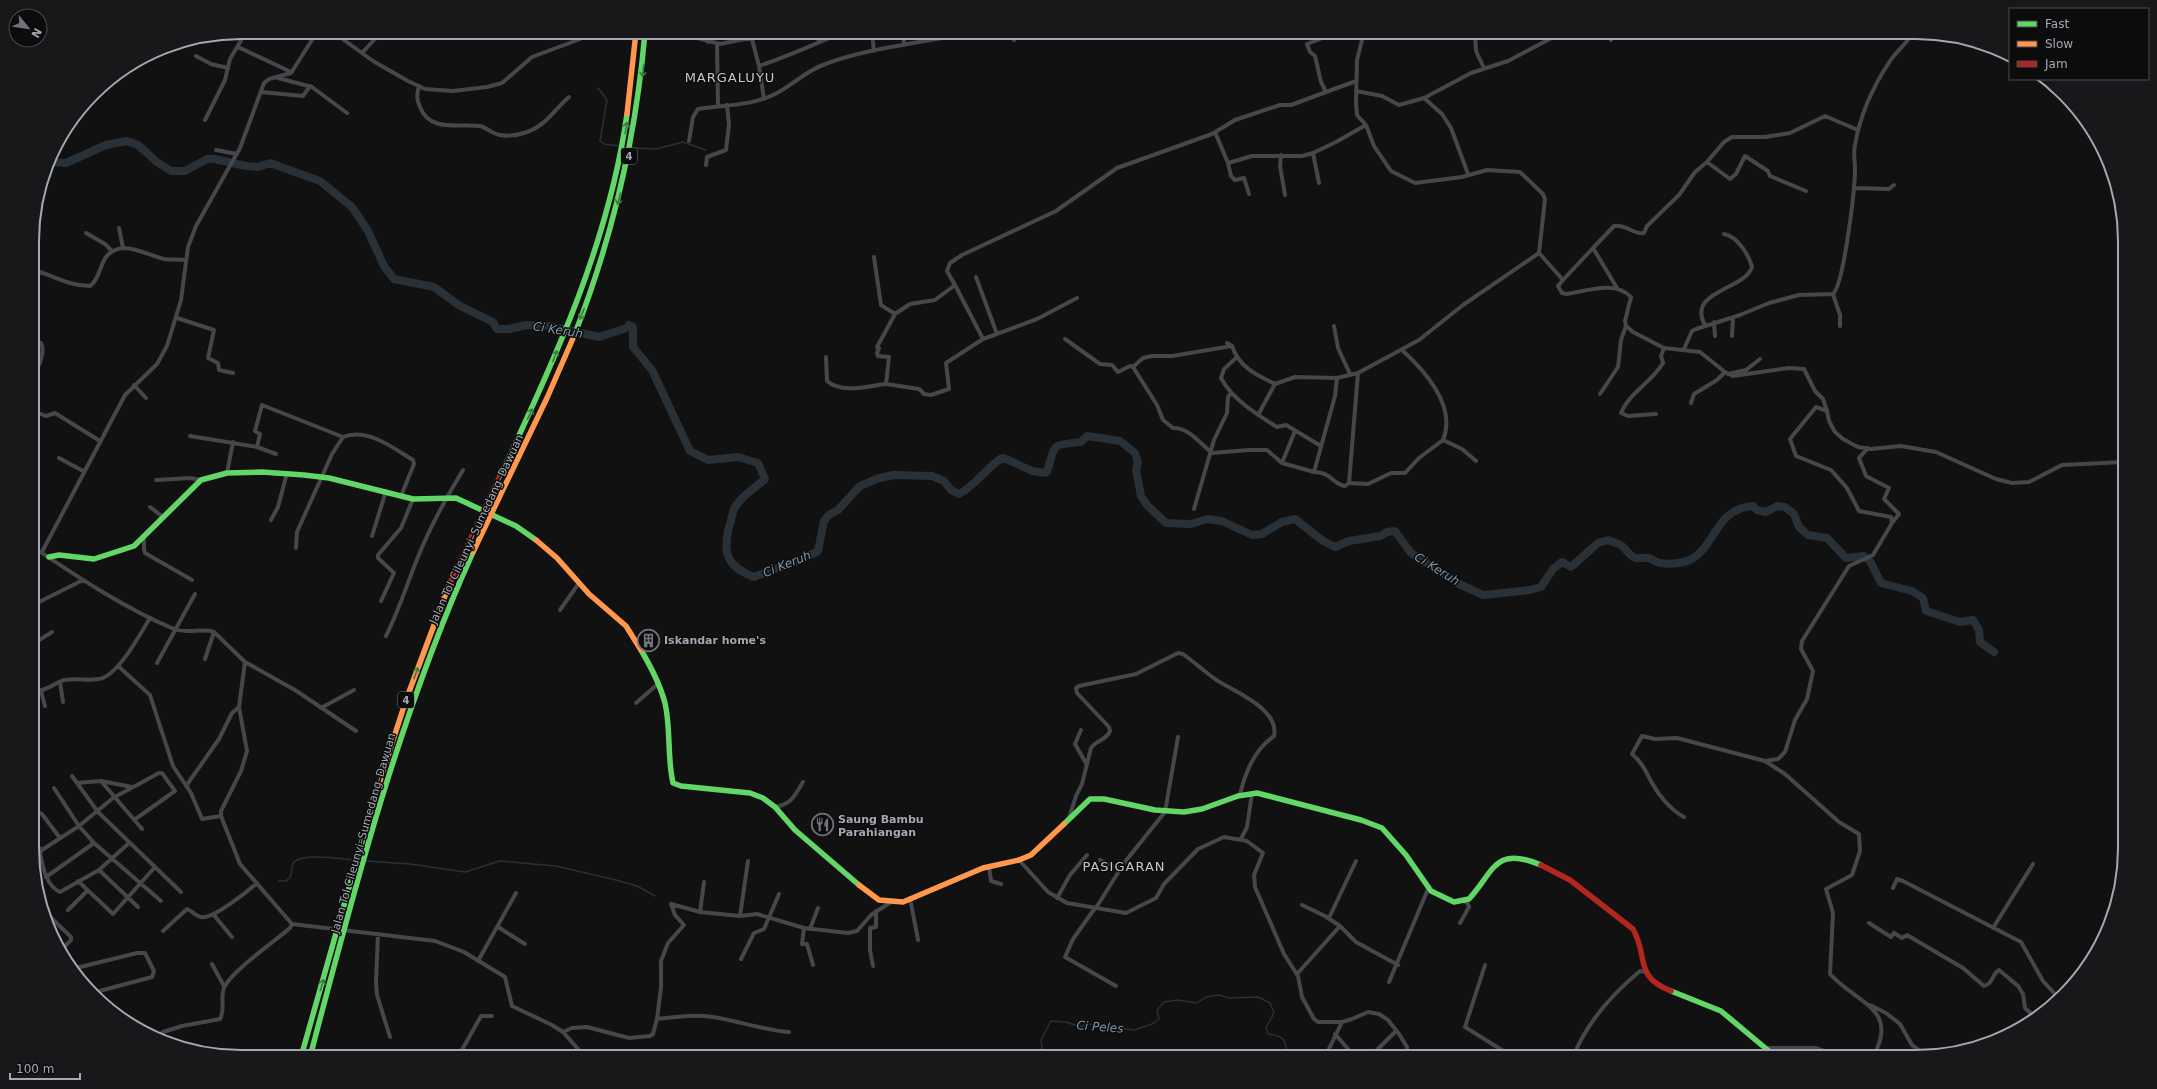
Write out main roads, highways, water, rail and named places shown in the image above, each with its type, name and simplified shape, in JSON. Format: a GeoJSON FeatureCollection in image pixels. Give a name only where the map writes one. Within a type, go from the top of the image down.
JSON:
{"type":"FeatureCollection","features":[{"type":"Feature","properties":{"kind":"main road","name":"Jalan Tol Cileunyi–Sumedang–Dawuan"},"geometry":{"type":"LineString","coordinates":[[303,1050],[369,814],[421,657],[450,582],[540,392],[588,274],[599,241],[624,142],[636,39]]}},
{"type":"Feature","properties":{"kind":"main road","name":"Jalan Tol Cileunyi–Sumedang–Dawuan"},"geometry":{"type":"LineString","coordinates":[[312,1050],[377,816],[413,703],[458,586],[549,396],[608,244],[632,144],[644,63],[645,39]]}},
{"type":"Feature","properties":{"kind":"main road"},"geometry":{"type":"LineString","coordinates":[[49,557],[59,555],[84,558],[103,557],[134,546],[144,538],[201,480],[228,473],[286,473],[323,478],[413,498],[456,498],[516,526],[557,558],[579,583],[626,626],[651,666],[659,683],[665,705],[669,765],[673,783],[757,795],[775,807],[795,830],[846,875],[879,900],[903,902],[962,875],[989,866],[1019,860],[1037,851],[1085,803],[1095,798],[1165,812],[1190,812],[1240,795],[1252,793],[1361,820],[1382,828],[1406,855],[1428,889],[1454,902],[1464,901],[1472,896],[1491,869],[1500,862],[1516,859],[1540,864],[1576,885],[1632,929],[1637,936],[1646,972],[1658,986],[1721,1011],[1767,1050]]}},
{"type":"Feature","properties":{"kind":"waterway"},"geometry":{"type":"LineString","coordinates":[[598,88],[607,100],[600,141],[604,144],[620,146]]}},
{"type":"Feature","properties":{"kind":"waterway","name":"Ci Keruh"},"geometry":{"type":"LineString","coordinates":[[55,162],[66,163],[106,145],[127,141],[138,145],[157,162],[171,171],[185,171],[207,159],[258,167],[270,163],[320,181],[352,207],[368,231],[384,266],[394,279],[434,287],[460,306],[493,322],[497,329],[509,329],[527,325],[549,326],[599,337],[627,328],[629,325],[633,327],[633,347],[652,370],[690,451],[708,460],[738,457],[758,463],[765,479],[744,497],[734,509],[726,545],[729,558],[733,564],[738,569],[754,577],[795,562],[818,551],[824,521],[829,515],[838,510],[860,486],[879,478],[893,475],[932,476],[944,481],[951,490],[959,494],[971,486],[1002,458],[1035,472],[1047,472],[1055,448],[1063,444],[1081,442],[1087,436],[1120,441],[1135,453],[1138,462],[1136,470],[1141,496],[1147,505],[1166,523],[1191,524],[1207,519],[1222,521],[1252,535],[1262,534],[1282,522],[1295,519],[1323,541],[1335,547],[1349,541],[1380,536],[1387,532],[1395,531],[1411,553],[1457,583],[1483,595],[1530,590],[1541,587],[1553,569],[1562,562],[1571,567],[1598,543],[1608,540],[1620,545],[1636,558],[1648,558],[1660,563],[1679,563],[1693,558],[1703,550],[1726,518],[1737,510],[1753,506],[1757,510],[1766,512],[1777,506],[1785,507],[1794,514],[1799,527],[1808,535],[1827,538],[1846,558],[1864,556],[1870,561],[1881,583],[1912,591],[1923,598],[1926,611],[1960,622],[1973,620],[1979,630],[1980,642],[1994,652]]}},
{"type":"Feature","properties":{"kind":"waterway"},"geometry":{"type":"LineString","coordinates":[[632,148],[656,149],[683,142],[706,150]]}},
{"type":"Feature","properties":{"kind":"waterway"},"geometry":{"type":"LineString","coordinates":[[278,881],[286,881],[290,877],[293,863],[299,859],[323,857],[355,860]]}},
{"type":"Feature","properties":{"kind":"waterway"},"geometry":{"type":"LineString","coordinates":[[366,861],[410,864],[465,872],[500,861],[556,866],[637,886],[655,896]]}},
{"type":"Feature","properties":{"kind":"waterway","name":"Ci Peles"},"geometry":{"type":"LineString","coordinates":[[1040,1050],[1042,1048],[1041,1040],[1051,1021],[1066,1022],[1080,1027],[1088,1024],[1134,1030],[1152,1024],[1159,1019],[1157,1010],[1164,1002],[1178,1000],[1197,1003],[1206,997],[1219,995],[1229,998],[1258,997],[1270,1003],[1274,1013],[1266,1028],[1268,1034],[1278,1036],[1284,1040],[1287,1050]]}},
{"type":"Feature","properties":{"kind":"place","name":"Iskandar home's"},"geometry":{"type":"Point","coordinates":[648,640]}},
{"type":"Feature","properties":{"kind":"place","name":"Saung Bambu Parahiangan"},"geometry":{"type":"Point","coordinates":[823,825]}},
{"type":"Feature","properties":{"kind":"district","name":"MARGALUYU"},"geometry":{"type":"Point","coordinates":[730,77]}},
{"type":"Feature","properties":{"kind":"district","name":"PASIGARAN"},"geometry":{"type":"Point","coordinates":[1124,866]}}]}
